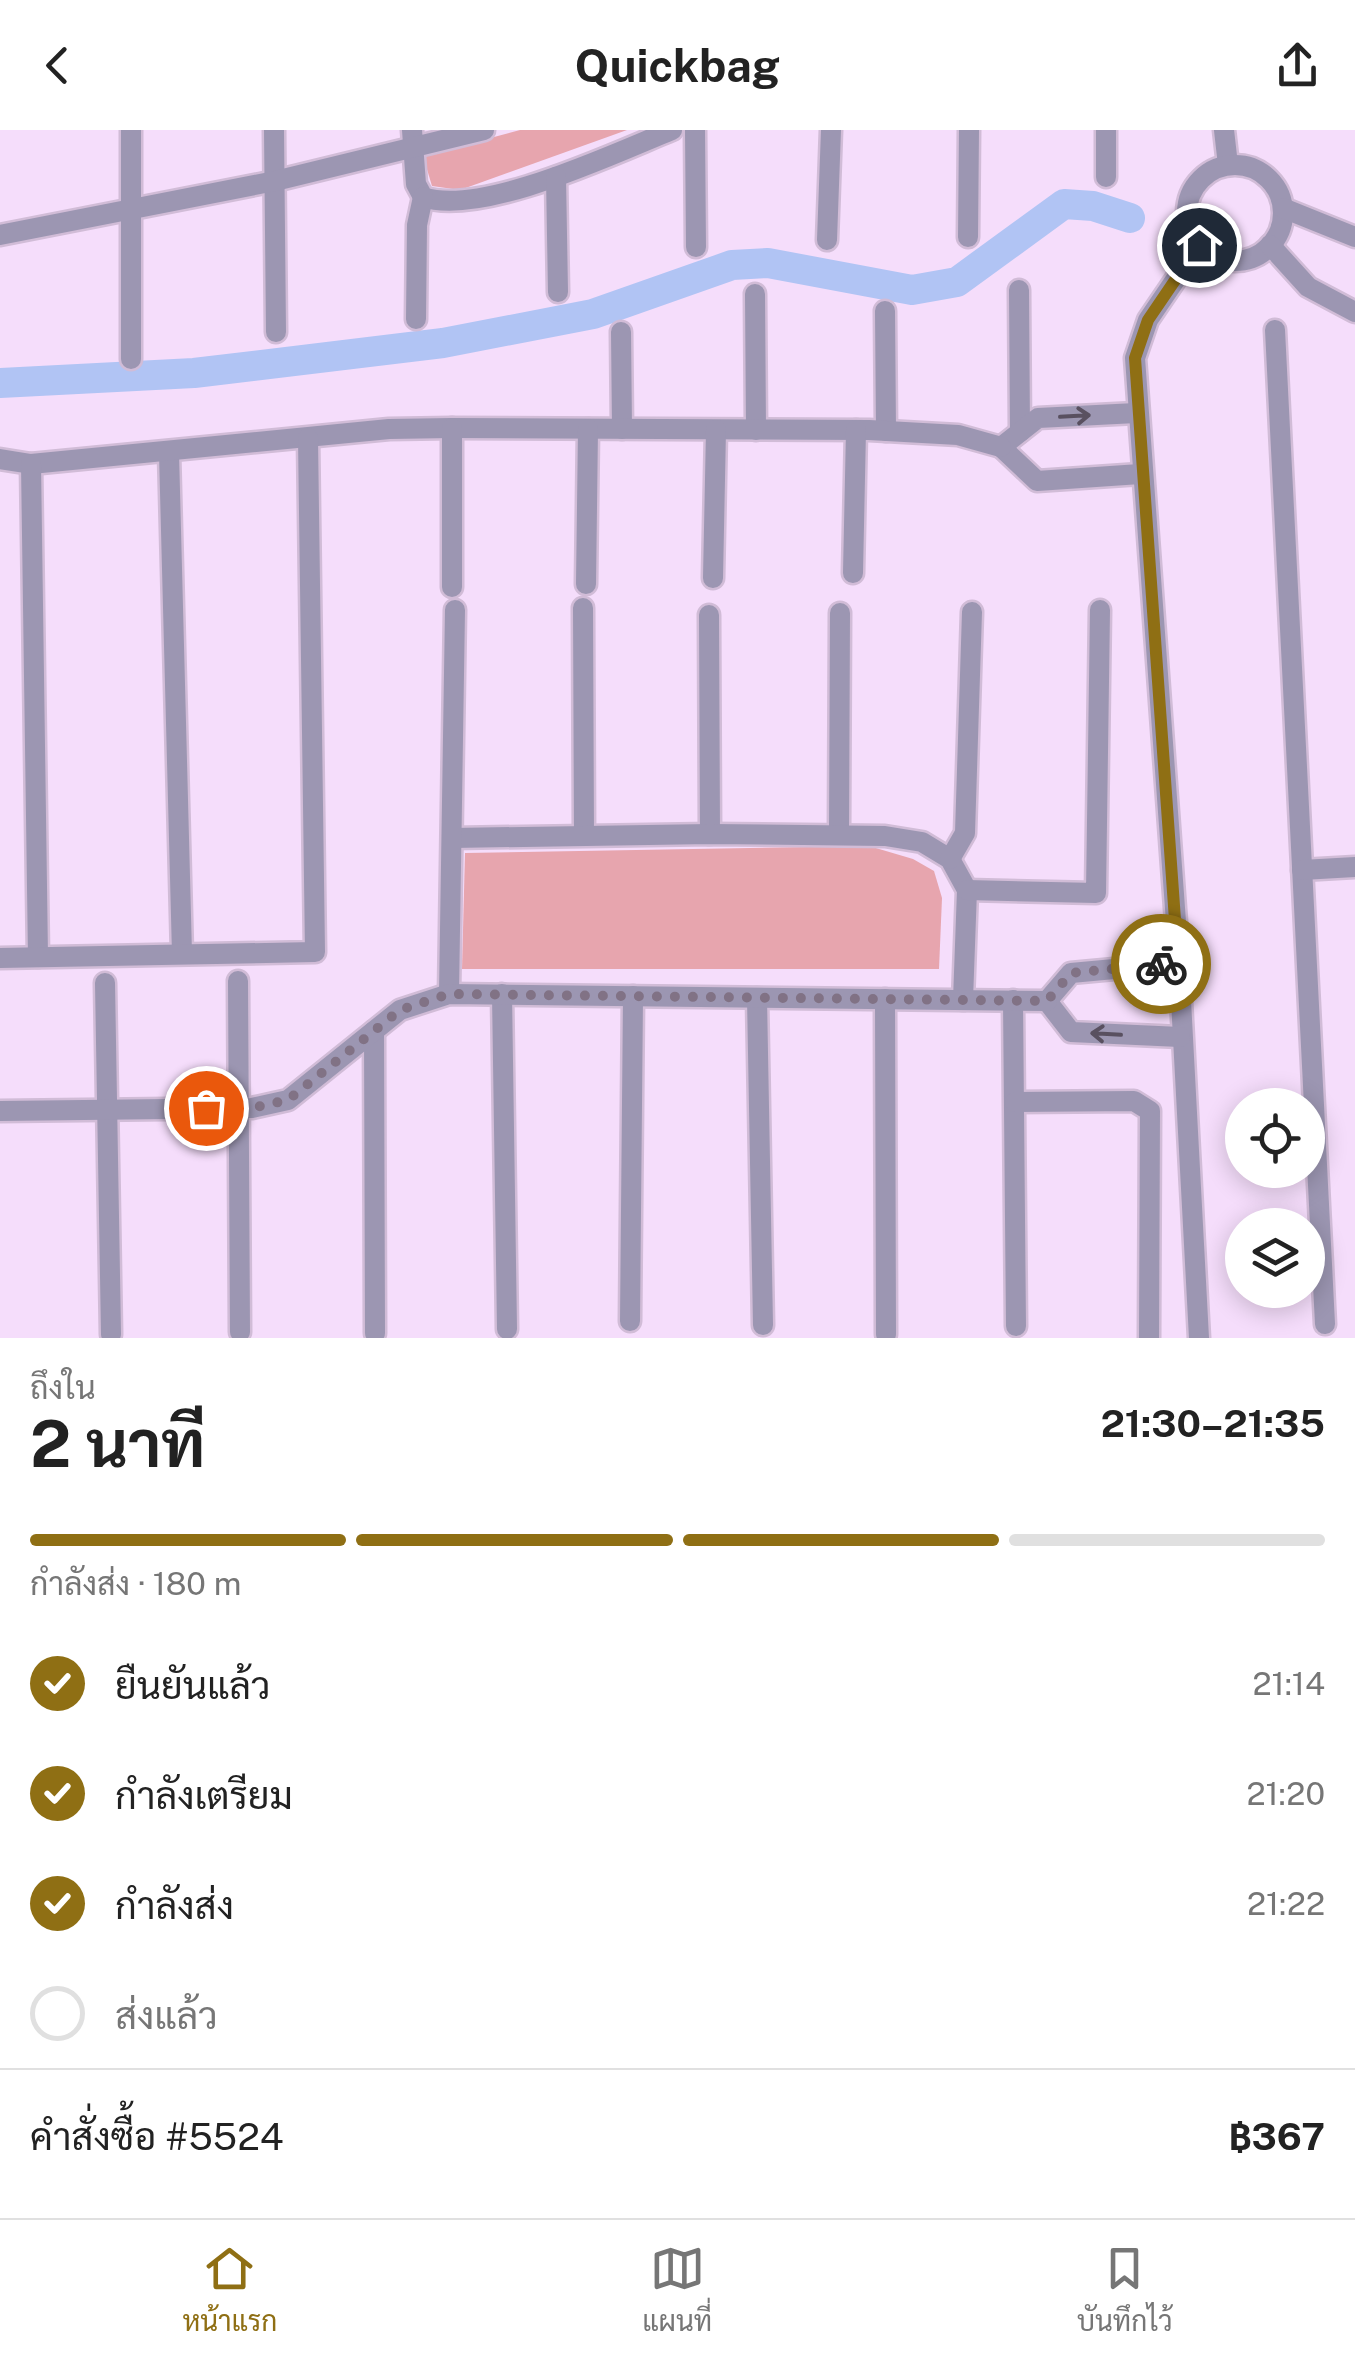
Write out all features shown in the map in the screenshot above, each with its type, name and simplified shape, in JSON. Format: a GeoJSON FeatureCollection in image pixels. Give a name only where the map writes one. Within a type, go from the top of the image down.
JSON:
{"type":"FeatureCollection","features":[{"type":"Feature","properties":{"kind":"street"},"geometry":{"type":"LineString","coordinates":[[131,130],[131,359]]}},
{"type":"Feature","properties":{"kind":"street"},"geometry":{"type":"LineString","coordinates":[[274,130],[276,332]]}},
{"type":"Feature","properties":{"kind":"street"},"geometry":{"type":"LineString","coordinates":[[0,236],[275,181],[412,140],[484,130]]}},
{"type":"Feature","properties":{"kind":"street"},"geometry":{"type":"LineString","coordinates":[[423,197],[458,202],[556,177],[672,130]]}},
{"type":"Feature","properties":{"kind":"street"},"geometry":{"type":"LineString","coordinates":[[695,130],[696,246]]}},
{"type":"Feature","properties":{"kind":"street"},"geometry":{"type":"LineString","coordinates":[[828,240],[831,130]]}},
{"type":"Feature","properties":{"kind":"street"},"geometry":{"type":"LineString","coordinates":[[968,237],[969,130]]}},
{"type":"Feature","properties":{"kind":"street"},"geometry":{"type":"LineString","coordinates":[[1106,130],[1106,177]]}},
{"type":"Feature","properties":{"kind":"street"},"geometry":{"type":"LineString","coordinates":[[1224,130],[1228,165]]}},
{"type":"Feature","properties":{"kind":"street"},"geometry":{"type":"LineString","coordinates":[[412,140],[416,184],[423,197],[416,224],[416,320]]}},
{"type":"Feature","properties":{"kind":"street"},"geometry":{"type":"LineString","coordinates":[[1228,165],[1258,170],[1279,193],[1283,208],[1270,245],[1254,257],[1234,261],[1215,257],[1199,245],[1190,233],[1188,203],[1202,178],[1228,165]]}},
{"type":"Feature","properties":{"kind":"street"},"geometry":{"type":"LineString","coordinates":[[556,177],[558,292]]}},
{"type":"Feature","properties":{"kind":"street"},"geometry":{"type":"LineString","coordinates":[[1283,208],[1355,237]]}},
{"type":"Feature","properties":{"kind":"street"},"geometry":{"type":"LineString","coordinates":[[1199,245],[1148,320],[1135,358],[1140,474],[1178,962],[1199,1338]]}},
{"type":"Feature","properties":{"kind":"street"},"geometry":{"type":"LineString","coordinates":[[1270,245],[1308,287],[1355,312]]}},
{"type":"Feature","properties":{"kind":"street"},"geometry":{"type":"LineString","coordinates":[[1019,290],[1020,432]]}},
{"type":"Feature","properties":{"kind":"street"},"geometry":{"type":"LineString","coordinates":[[755,294],[756,430]]}},
{"type":"Feature","properties":{"kind":"street"},"geometry":{"type":"LineString","coordinates":[[886,312],[886,431]]}},
{"type":"Feature","properties":{"kind":"street"},"geometry":{"type":"LineString","coordinates":[[1275,330],[1325,1324]]}},
{"type":"Feature","properties":{"kind":"street"},"geometry":{"type":"LineString","coordinates":[[621,332],[622,430]]}},
{"type":"Feature","properties":{"kind":"street"},"geometry":{"type":"LineString","coordinates":[[1001,447],[1038,418],[1136,412]]}},
{"type":"Feature","properties":{"kind":"street"},"geometry":{"type":"LineString","coordinates":[[0,459],[30,464],[452,428],[856,430],[958,435],[1001,447],[1036,482],[1140,474]]}},
{"type":"Feature","properties":{"kind":"street"},"geometry":{"type":"LineString","coordinates":[[452,428],[452,586]]}},
{"type":"Feature","properties":{"kind":"street"},"geometry":{"type":"LineString","coordinates":[[586,584],[588,429]]}},
{"type":"Feature","properties":{"kind":"street"},"geometry":{"type":"LineString","coordinates":[[713,578],[716,430]]}},
{"type":"Feature","properties":{"kind":"street"},"geometry":{"type":"LineString","coordinates":[[853,573],[856,430]]}},
{"type":"Feature","properties":{"kind":"street"},"geometry":{"type":"LineString","coordinates":[[0,958],[315,952],[308,438]]}},
{"type":"Feature","properties":{"kind":"street"},"geometry":{"type":"LineString","coordinates":[[169,452],[182,954]]}},
{"type":"Feature","properties":{"kind":"street"},"geometry":{"type":"LineString","coordinates":[[30,464],[38,957]]}},
{"type":"Feature","properties":{"kind":"street"},"geometry":{"type":"LineString","coordinates":[[583,608],[584,835]]}},
{"type":"Feature","properties":{"kind":"street"},"geometry":{"type":"LineString","coordinates":[[449,994],[455,610]]}},
{"type":"Feature","properties":{"kind":"street"},"geometry":{"type":"LineString","coordinates":[[967,890],[1096,892],[1100,610]]}},
{"type":"Feature","properties":{"kind":"street"},"geometry":{"type":"LineString","coordinates":[[839,835],[840,612]]}},
{"type":"Feature","properties":{"kind":"street"},"geometry":{"type":"LineString","coordinates":[[950,858],[965,833],[972,612]]}},
{"type":"Feature","properties":{"kind":"street"},"geometry":{"type":"LineString","coordinates":[[709,614],[710,834]]}},
{"type":"Feature","properties":{"kind":"street"},"geometry":{"type":"LineString","coordinates":[[454,838],[839,835],[922,842],[950,858],[967,890],[963,1000]]}},
{"type":"Feature","properties":{"kind":"street"},"geometry":{"type":"LineString","coordinates":[[1302,870],[1355,867]]}},
{"type":"Feature","properties":{"kind":"street"},"geometry":{"type":"LineString","coordinates":[[1047,1001],[1071,973],[1178,962]]}},
{"type":"Feature","properties":{"kind":"street"},"geometry":{"type":"LineString","coordinates":[[238,981],[240,1332]]}},
{"type":"Feature","properties":{"kind":"street"},"geometry":{"type":"LineString","coordinates":[[105,983],[111,1334]]}},
{"type":"Feature","properties":{"kind":"street"},"geometry":{"type":"LineString","coordinates":[[0,1111],[239,1108],[288,1100],[400,1010],[449,994],[1047,1001]]}},
{"type":"Feature","properties":{"kind":"street"},"geometry":{"type":"LineString","coordinates":[[502,994],[507,1329]]}},
{"type":"Feature","properties":{"kind":"street"},"geometry":{"type":"LineString","coordinates":[[630,1321],[633,996]]}},
{"type":"Feature","properties":{"kind":"street"},"geometry":{"type":"LineString","coordinates":[[757,998],[763,1326]]}},
{"type":"Feature","properties":{"kind":"street"},"geometry":{"type":"LineString","coordinates":[[885,999],[886,1334]]}},
{"type":"Feature","properties":{"kind":"street"},"geometry":{"type":"LineString","coordinates":[[1012,1000],[1016,1326]]}},
{"type":"Feature","properties":{"kind":"street"},"geometry":{"type":"LineString","coordinates":[[1047,1001],[1071,1032],[1180,1037]]}},
{"type":"Feature","properties":{"kind":"street"},"geometry":{"type":"LineString","coordinates":[[374,1031],[375,1333]]}},
{"type":"Feature","properties":{"kind":"street"},"geometry":{"type":"LineString","coordinates":[[1016,1102],[1134,1101],[1150,1112],[1149,1338]]}},
{"type":"Feature","properties":{"kind":"shaded area"},"geometry":{"type":"Polygon","coordinates":[[[520,130],[627,130],[460,190],[432,186],[423,156],[520,130]]]}},
{"type":"Feature","properties":{"kind":"shaded area"},"geometry":{"type":"Polygon","coordinates":[[[869,846],[913,859],[934,871],[942,898],[939,969],[462,969],[465,853],[869,846]]]}},
{"type":"Feature","properties":{"kind":"waterway"},"geometry":{"type":"LineString","coordinates":[[0,383],[194,373],[443,343],[593,314],[732,265],[768,263],[912,290],[957,282],[1064,204],[1093,206],[1130,218]]}},
{"type":"Feature","properties":{"kind":"way so far"},"geometry":{"type":"LineString","coordinates":[[206,1108],[252,1108],[288,1100],[400,1010],[449,994],[1047,1001],[1071,973],[1161,964]]}},
{"type":"Feature","properties":{"kind":"route"},"geometry":{"type":"LineString","coordinates":[[1161,964],[1178,962],[1135,358],[1148,320],[1199,245]]}}]}
